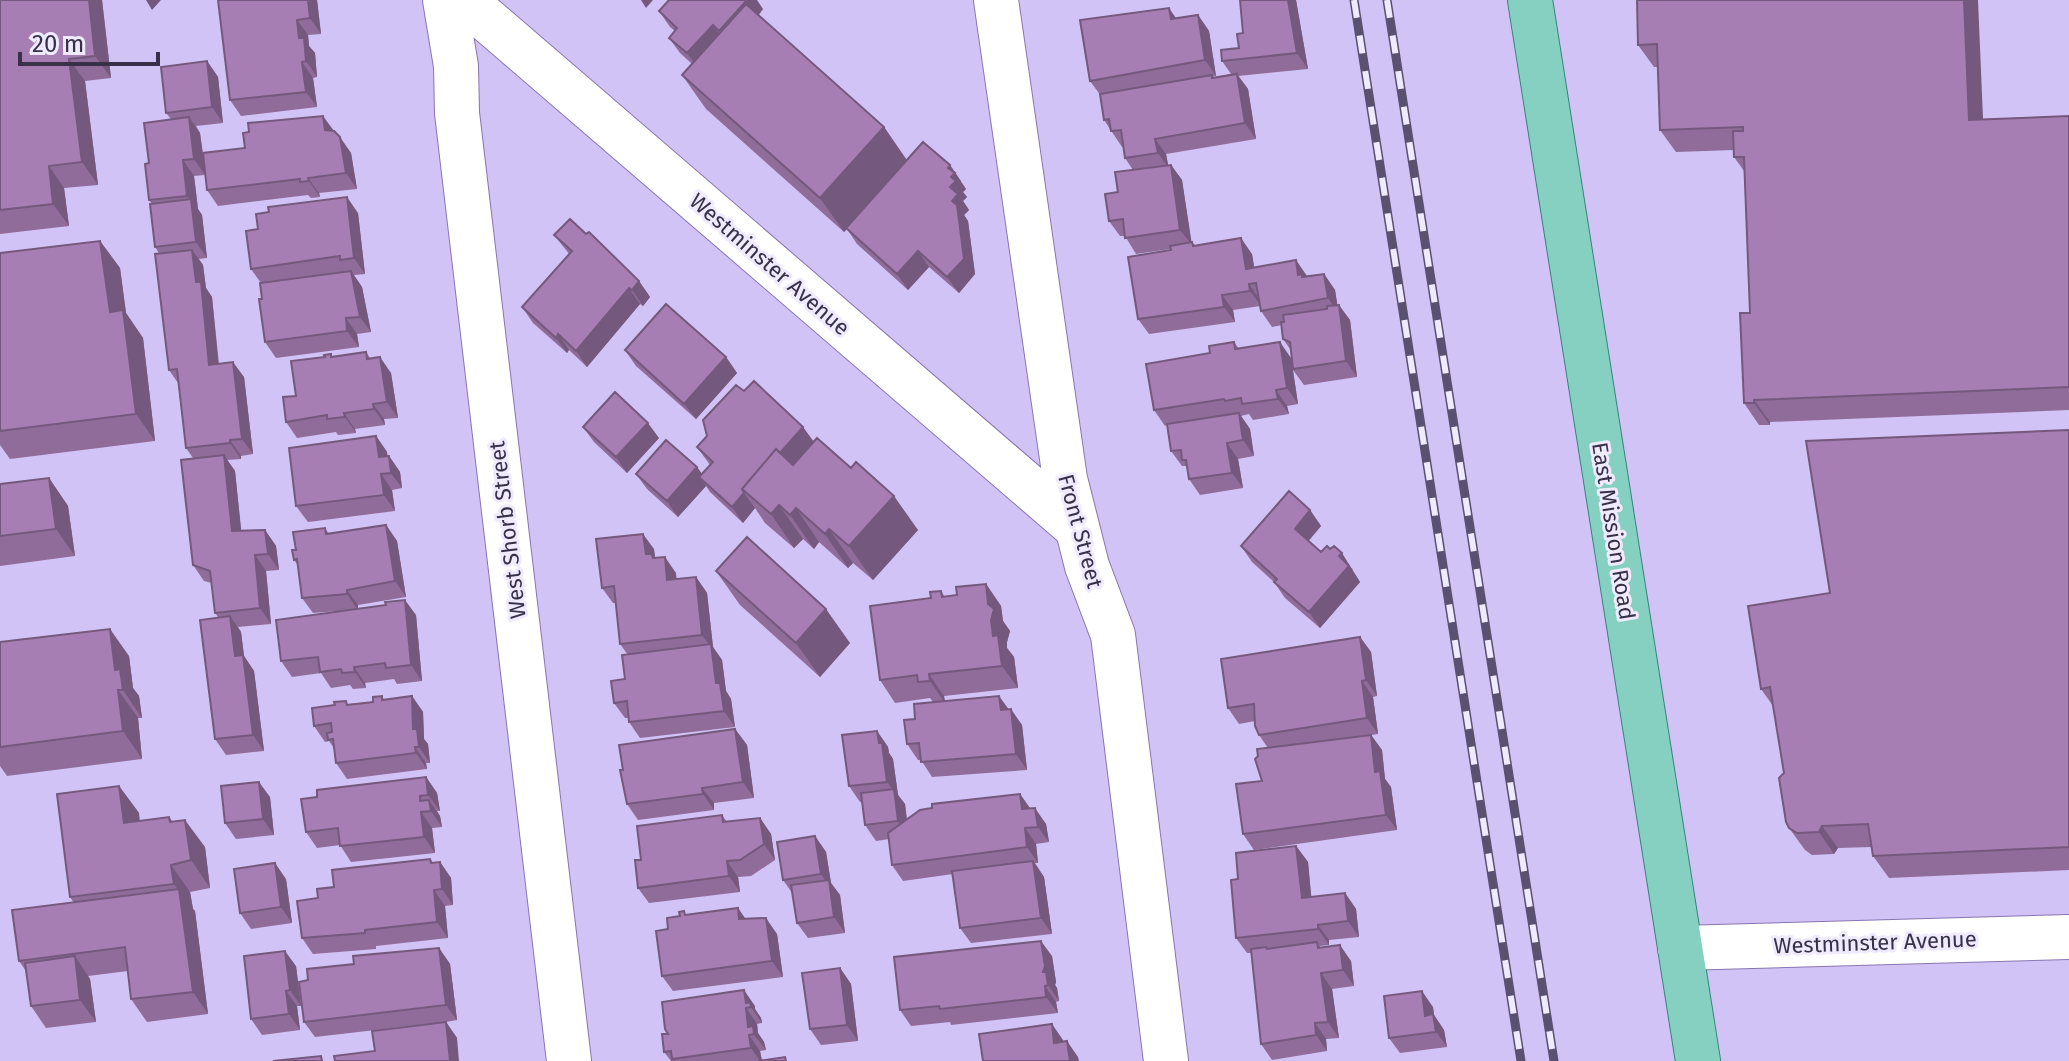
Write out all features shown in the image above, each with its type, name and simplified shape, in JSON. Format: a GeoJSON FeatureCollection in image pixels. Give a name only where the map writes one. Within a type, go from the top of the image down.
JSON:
{"type":"FeatureCollection","features":[{"type":"Feature","properties":{"kind":"main road","name":"East Mission Road"},"geometry":{"type":"LineString","coordinates":[[1530,0],[1698,1061]]}},
{"type":"Feature","properties":{"kind":"street","name":"West Shorb Street"},"geometry":{"type":"LineString","coordinates":[[445,0],[456,66],[457,113],[569,1061]]}},
{"type":"Feature","properties":{"kind":"street","name":"Westminster Avenue"},"geometry":{"type":"LineString","coordinates":[[464,0],[1077,528]]}},
{"type":"Feature","properties":{"kind":"street","name":"Front Street"},"geometry":{"type":"LineString","coordinates":[[996,0],[1065,479],[1087,566],[1113,635],[1166,1061]]}},
{"type":"Feature","properties":{"kind":"street","name":"Westminster Avenue"},"geometry":{"type":"LineString","coordinates":[[1680,948],[2069,937]]}},
{"type":"Feature","properties":{"kind":"building"},"geometry":{"type":"Polygon","coordinates":[[[0,0],[89,0],[95,56],[69,59],[82,162],[49,166],[53,204],[0,210],[0,0]]]}},
{"type":"Feature","properties":{"kind":"building"},"geometry":{"type":"Polygon","coordinates":[[[218,0],[308,0],[310,18],[297,20],[299,38],[304,38],[306,61],[302,62],[306,92],[230,100],[218,0]]]}},
{"type":"Feature","properties":{"kind":"building"},"geometry":{"type":"Polygon","coordinates":[[[669,0],[747,0],[719,31],[713,25],[687,53],[669,38],[677,28],[659,11],[669,0]]]}},
{"type":"Feature","properties":{"kind":"building"},"geometry":{"type":"Polygon","coordinates":[[[1240,0],[1288,0],[1297,53],[1222,61],[1221,50],[1239,48],[1237,34],[1243,33],[1240,0]]]}},
{"type":"Feature","properties":{"kind":"building"},"geometry":{"type":"Polygon","coordinates":[[[1637,0],[1964,0],[1969,120],[2069,116],[2069,387],[1754,400],[1754,403],[1744,403],[1740,313],[1750,313],[1744,157],[1734,157],[1733,131],[1743,131],[1743,127],[1660,130],[1657,44],[1638,45],[1637,0]]]}},
{"type":"Feature","properties":{"kind":"building"},"geometry":{"type":"Polygon","coordinates":[[[746,4],[884,127],[820,198],[682,75],[746,4]]]}},
{"type":"Feature","properties":{"kind":"building"},"geometry":{"type":"Polygon","coordinates":[[[1169,8],[1171,19],[1198,15],[1205,60],[1090,81],[1080,20],[1169,8]]]}},
{"type":"Feature","properties":{"kind":"building"},"geometry":{"type":"Polygon","coordinates":[[[207,61],[212,107],[166,113],[161,67],[207,61]]]}},
{"type":"Feature","properties":{"kind":"building"},"geometry":{"type":"Polygon","coordinates":[[[1237,74],[1245,123],[1155,139],[1158,153],[1125,158],[1121,130],[1111,131],[1109,119],[1104,120],[1100,94],[1212,75],[1212,78],[1237,74]]]}},
{"type":"Feature","properties":{"kind":"building"},"geometry":{"type":"Polygon","coordinates":[[[323,116],[325,130],[334,131],[340,137],[346,173],[308,178],[309,181],[300,182],[300,179],[207,190],[203,153],[245,148],[243,133],[249,132],[248,123],[323,116]]]}},
{"type":"Feature","properties":{"kind":"building"},"geometry":{"type":"Polygon","coordinates":[[[189,117],[194,159],[183,160],[187,196],[149,200],[144,123],[189,117]]]}},
{"type":"Feature","properties":{"kind":"building"},"geometry":{"type":"Polygon","coordinates":[[[923,142],[955,173],[951,177],[956,181],[950,187],[958,194],[952,201],[957,205],[964,259],[947,277],[918,251],[897,274],[846,228],[923,142]]]}},
{"type":"Feature","properties":{"kind":"building"},"geometry":{"type":"Polygon","coordinates":[[[1171,165],[1180,230],[1125,238],[1123,219],[1109,221],[1105,194],[1118,192],[1115,172],[1171,165]]]}},
{"type":"Feature","properties":{"kind":"building"},"geometry":{"type":"Polygon","coordinates":[[[347,197],[354,258],[340,260],[340,256],[251,269],[246,231],[258,229],[256,214],[269,212],[268,207],[347,197]]]}},
{"type":"Feature","properties":{"kind":"building"},"geometry":{"type":"Polygon","coordinates":[[[191,199],[196,242],[155,247],[150,204],[191,199]]]}},
{"type":"Feature","properties":{"kind":"building"},"geometry":{"type":"Polygon","coordinates":[[[570,219],[586,234],[589,232],[639,281],[632,290],[629,288],[576,351],[558,334],[556,338],[522,307],[572,251],[554,235],[570,219]]]}},
{"type":"Feature","properties":{"kind":"building"},"geometry":{"type":"Polygon","coordinates":[[[1241,238],[1246,269],[1296,260],[1298,275],[1302,274],[1302,277],[1324,274],[1328,298],[1261,311],[1256,283],[1249,284],[1250,291],[1222,295],[1224,307],[1138,319],[1128,257],[1171,250],[1170,246],[1192,242],[1193,246],[1241,238]]]}},
{"type":"Feature","properties":{"kind":"building"},"geometry":{"type":"Polygon","coordinates":[[[100,241],[110,312],[123,310],[136,414],[0,431],[0,253],[100,241]]]}},
{"type":"Feature","properties":{"kind":"building"},"geometry":{"type":"Polygon","coordinates":[[[192,250],[196,282],[201,282],[209,365],[233,362],[242,439],[186,448],[177,369],[169,370],[155,254],[192,250]]]}},
{"type":"Feature","properties":{"kind":"building"},"geometry":{"type":"Polygon","coordinates":[[[351,271],[360,317],[346,318],[347,331],[265,342],[260,283],[351,271]]]}},
{"type":"Feature","properties":{"kind":"building"},"geometry":{"type":"Polygon","coordinates":[[[666,304],[726,357],[684,404],[625,350],[666,304]]]}},
{"type":"Feature","properties":{"kind":"building"},"geometry":{"type":"Polygon","coordinates":[[[1339,305],[1346,361],[1293,369],[1290,342],[1283,339],[1283,315],[1339,305]]]}},
{"type":"Feature","properties":{"kind":"building"},"geometry":{"type":"Polygon","coordinates":[[[1234,342],[1235,349],[1280,342],[1287,388],[1276,390],[1278,399],[1242,404],[1241,398],[1224,399],[1154,410],[1146,364],[1210,353],[1209,346],[1234,342]]]}},
{"type":"Feature","properties":{"kind":"building"},"geometry":{"type":"Polygon","coordinates":[[[366,352],[367,359],[380,357],[387,402],[373,404],[374,409],[344,413],[345,417],[327,419],[327,415],[286,422],[283,397],[296,396],[291,361],[366,352]]]}},
{"type":"Feature","properties":{"kind":"building"},"geometry":{"type":"Polygon","coordinates":[[[754,381],[803,427],[780,453],[776,449],[742,489],[744,493],[732,507],[699,477],[713,462],[697,447],[707,436],[703,420],[736,385],[744,391],[754,381]]]}},
{"type":"Feature","properties":{"kind":"building"},"geometry":{"type":"Polygon","coordinates":[[[615,392],[648,423],[616,457],[583,427],[615,392]]]}},
{"type":"Feature","properties":{"kind":"building"},"geometry":{"type":"Polygon","coordinates":[[[1239,413],[1243,440],[1227,443],[1232,473],[1189,479],[1181,450],[1171,451],[1167,424],[1239,413]]]}},
{"type":"Feature","properties":{"kind":"building"},"geometry":{"type":"Polygon","coordinates":[[[2069,430],[2069,847],[1873,856],[1868,824],[1822,826],[1819,832],[1797,833],[1789,828],[1779,778],[1784,773],[1770,687],[1761,689],[1748,606],[1830,593],[1806,441],[2069,430]]]}},
{"type":"Feature","properties":{"kind":"building"},"geometry":{"type":"Polygon","coordinates":[[[376,436],[379,457],[389,456],[391,473],[381,474],[384,495],[296,506],[289,448],[376,436]]]}},
{"type":"Feature","properties":{"kind":"building"},"geometry":{"type":"Polygon","coordinates":[[[817,438],[851,468],[856,462],[894,496],[849,546],[829,529],[825,534],[796,508],[790,515],[779,505],[771,514],[742,489],[776,449],[793,465],[817,438]]]}},
{"type":"Feature","properties":{"kind":"building"},"geometry":{"type":"Polygon","coordinates":[[[666,440],[697,467],[667,501],[636,474],[666,440]]]}},
{"type":"Feature","properties":{"kind":"building"},"geometry":{"type":"Polygon","coordinates":[[[224,455],[232,531],[265,530],[268,554],[255,555],[260,608],[215,613],[210,571],[193,565],[181,460],[224,455]]]}},
{"type":"Feature","properties":{"kind":"building"},"geometry":{"type":"Polygon","coordinates":[[[49,478],[56,529],[0,536],[0,484],[49,478]]]}},
{"type":"Feature","properties":{"kind":"building"},"geometry":{"type":"Polygon","coordinates":[[[1289,491],[1310,510],[1295,529],[1321,552],[1327,546],[1330,549],[1334,546],[1349,566],[1309,612],[1274,582],[1277,579],[1241,546],[1289,491]]]}},
{"type":"Feature","properties":{"kind":"building"},"geometry":{"type":"Polygon","coordinates":[[[386,525],[395,581],[347,590],[347,594],[302,598],[297,559],[294,560],[292,550],[296,550],[293,532],[325,528],[326,534],[386,525]]]}},
{"type":"Feature","properties":{"kind":"building"},"geometry":{"type":"Polygon","coordinates":[[[643,534],[646,554],[652,554],[653,558],[665,557],[667,580],[696,577],[702,635],[620,644],[614,586],[602,588],[596,539],[643,534]]]}},
{"type":"Feature","properties":{"kind":"building"},"geometry":{"type":"Polygon","coordinates":[[[747,537],[826,609],[796,643],[716,571],[747,537]]]}},
{"type":"Feature","properties":{"kind":"building"},"geometry":{"type":"Polygon","coordinates":[[[986,584],[988,604],[994,609],[991,620],[993,636],[998,635],[1002,666],[929,674],[930,681],[918,682],[917,675],[880,680],[870,606],[931,598],[930,592],[941,591],[942,597],[957,595],[956,587],[986,584]]]}},
{"type":"Feature","properties":{"kind":"building"},"geometry":{"type":"Polygon","coordinates":[[[405,600],[411,665],[386,668],[385,663],[354,667],[355,672],[342,673],[341,669],[320,672],[318,657],[281,661],[276,620],[405,600]]]}},
{"type":"Feature","properties":{"kind":"building"},"geometry":{"type":"Polygon","coordinates":[[[230,616],[235,656],[243,655],[253,735],[215,739],[200,620],[230,616]]]}},
{"type":"Feature","properties":{"kind":"building"},"geometry":{"type":"Polygon","coordinates":[[[110,629],[115,670],[120,669],[123,690],[118,690],[123,731],[0,747],[0,642],[110,629]]]}},
{"type":"Feature","properties":{"kind":"building"},"geometry":{"type":"Polygon","coordinates":[[[1360,637],[1367,718],[1259,735],[1255,726],[1254,704],[1228,708],[1221,659],[1360,637]]]}},
{"type":"Feature","properties":{"kind":"building"},"geometry":{"type":"Polygon","coordinates":[[[711,644],[716,683],[720,683],[724,711],[629,722],[627,701],[614,703],[611,681],[625,679],[622,655],[711,644]]]}},
{"type":"Feature","properties":{"kind":"building"},"geometry":{"type":"Polygon","coordinates":[[[382,696],[382,700],[412,696],[413,729],[417,729],[419,747],[415,747],[416,753],[336,763],[333,739],[328,740],[327,733],[332,732],[331,723],[314,726],[312,708],[335,705],[334,702],[346,701],[347,705],[373,702],[373,697],[382,696]]]}},
{"type":"Feature","properties":{"kind":"building"},"geometry":{"type":"Polygon","coordinates":[[[999,696],[1001,710],[1011,709],[1016,754],[921,762],[919,743],[907,744],[904,720],[915,719],[914,704],[999,696]]]}},
{"type":"Feature","properties":{"kind":"building"},"geometry":{"type":"Polygon","coordinates":[[[735,729],[743,782],[702,788],[703,794],[627,804],[619,745],[735,729]]]}},
{"type":"Feature","properties":{"kind":"building"},"geometry":{"type":"Polygon","coordinates":[[[877,731],[879,743],[882,743],[887,782],[849,786],[842,735],[877,731]]]}},
{"type":"Feature","properties":{"kind":"building"},"geometry":{"type":"Polygon","coordinates":[[[1371,735],[1375,772],[1380,771],[1386,815],[1243,834],[1236,784],[1262,781],[1255,759],[1257,749],[1371,735]]]}},
{"type":"Feature","properties":{"kind":"building"},"geometry":{"type":"Polygon","coordinates":[[[426,777],[428,795],[420,796],[420,801],[429,800],[431,811],[421,812],[424,837],[340,846],[338,828],[306,832],[301,799],[317,797],[317,790],[426,777]]]}},
{"type":"Feature","properties":{"kind":"building"},"geometry":{"type":"Polygon","coordinates":[[[259,782],[263,819],[225,823],[221,786],[259,782]]]}},
{"type":"Feature","properties":{"kind":"building"},"geometry":{"type":"Polygon","coordinates":[[[119,786],[124,823],[169,817],[170,822],[185,820],[191,860],[171,865],[174,884],[70,897],[57,794],[119,786]]]}},
{"type":"Feature","properties":{"kind":"building"},"geometry":{"type":"Polygon","coordinates":[[[894,789],[898,821],[865,825],[861,793],[894,789]]]}},
{"type":"Feature","properties":{"kind":"building"},"geometry":{"type":"Polygon","coordinates":[[[1020,794],[1022,809],[1035,808],[1038,827],[1025,828],[1027,847],[892,865],[888,833],[920,810],[932,808],[932,804],[1020,794]]]}},
{"type":"Feature","properties":{"kind":"building"},"geometry":{"type":"Polygon","coordinates":[[[722,815],[723,822],[760,818],[764,844],[740,860],[727,861],[729,876],[638,888],[635,860],[641,860],[637,826],[722,815]]]}},
{"type":"Feature","properties":{"kind":"building"},"geometry":{"type":"Polygon","coordinates":[[[815,836],[821,874],[783,880],[777,842],[815,836]]]}},
{"type":"Feature","properties":{"kind":"building"},"geometry":{"type":"Polygon","coordinates":[[[1296,846],[1302,898],[1345,893],[1348,921],[1318,925],[1318,929],[1236,938],[1231,880],[1238,879],[1236,853],[1296,846]]]}},
{"type":"Feature","properties":{"kind":"building"},"geometry":{"type":"Polygon","coordinates":[[[430,859],[431,863],[440,862],[442,889],[434,890],[437,922],[365,930],[365,933],[302,938],[297,901],[318,898],[317,889],[334,887],[332,870],[430,859]]]}},
{"type":"Feature","properties":{"kind":"building"},"geometry":{"type":"Polygon","coordinates":[[[1033,861],[1041,918],[960,928],[952,871],[1033,861]]]}},
{"type":"Feature","properties":{"kind":"building"},"geometry":{"type":"Polygon","coordinates":[[[275,863],[281,907],[240,913],[234,869],[275,863]]]}},
{"type":"Feature","properties":{"kind":"building"},"geometry":{"type":"Polygon","coordinates":[[[829,880],[834,917],[797,923],[791,885],[829,880]]]}},
{"type":"Feature","properties":{"kind":"building"},"geometry":{"type":"Polygon","coordinates":[[[179,889],[193,992],[131,999],[125,947],[19,961],[12,910],[179,889]]]}},
{"type":"Feature","properties":{"kind":"building"},"geometry":{"type":"Polygon","coordinates":[[[738,908],[739,919],[766,918],[772,961],[662,976],[656,931],[668,929],[667,918],[680,916],[679,912],[684,911],[685,915],[738,908]]]}},
{"type":"Feature","properties":{"kind":"building"},"geometry":{"type":"Polygon","coordinates":[[[1041,941],[1043,972],[1046,972],[1048,985],[1045,986],[1046,997],[940,1009],[939,1006],[900,1010],[894,957],[1041,941]]]}},
{"type":"Feature","properties":{"kind":"building"},"geometry":{"type":"Polygon","coordinates":[[[1317,942],[1318,948],[1340,945],[1343,970],[1321,973],[1328,1022],[1315,1023],[1316,1035],[1261,1044],[1251,949],[1317,942]]]}},
{"type":"Feature","properties":{"kind":"building"},"geometry":{"type":"Polygon","coordinates":[[[439,948],[446,1005],[304,1022],[299,982],[308,980],[307,969],[354,964],[353,956],[439,948]]]}},
{"type":"Feature","properties":{"kind":"building"},"geometry":{"type":"Polygon","coordinates":[[[285,951],[290,990],[286,991],[289,1014],[251,1019],[244,956],[285,951]]]}},
{"type":"Feature","properties":{"kind":"building"},"geometry":{"type":"Polygon","coordinates":[[[75,956],[80,1000],[31,1006],[25,963],[75,956]]]}},
{"type":"Feature","properties":{"kind":"building"},"geometry":{"type":"Polygon","coordinates":[[[840,968],[847,1025],[810,1029],[802,973],[840,968]]]}},
{"type":"Feature","properties":{"kind":"building"},"geometry":{"type":"Polygon","coordinates":[[[744,990],[746,1003],[750,1002],[751,1007],[746,1008],[748,1027],[753,1026],[754,1034],[749,1035],[751,1048],[672,1059],[671,1051],[664,1052],[662,1034],[668,1034],[662,1002],[744,990]]]}},
{"type":"Feature","properties":{"kind":"building"},"geometry":{"type":"Polygon","coordinates":[[[1422,991],[1425,1016],[1433,1014],[1436,1032],[1389,1038],[1384,996],[1422,991]]]}},
{"type":"Feature","properties":{"kind":"building"},"geometry":{"type":"Polygon","coordinates":[[[446,1022],[450,1061],[335,1061],[334,1056],[375,1051],[372,1031],[446,1022]]]}},
{"type":"Feature","properties":{"kind":"building"},"geometry":{"type":"Polygon","coordinates":[[[1052,1024],[1054,1043],[1067,1041],[1070,1061],[983,1061],[979,1034],[1052,1024]]]}},
{"type":"Feature","properties":{"kind":"building"},"geometry":{"type":"Polygon","coordinates":[[[321,1056],[322,1061],[273,1061],[321,1056]]]}},
{"type":"Feature","properties":{"kind":"building"},"geometry":{"type":"Polygon","coordinates":[[[785,1057],[786,1061],[758,1061],[785,1057]]]}},
{"type":"Feature","properties":{"kind":"railway"},"geometry":{"type":"LineString","coordinates":[[1354,0],[1521,1061]]}},
{"type":"Feature","properties":{"kind":"railway"},"geometry":{"type":"LineString","coordinates":[[1387,0],[1554,1061]]}}]}
